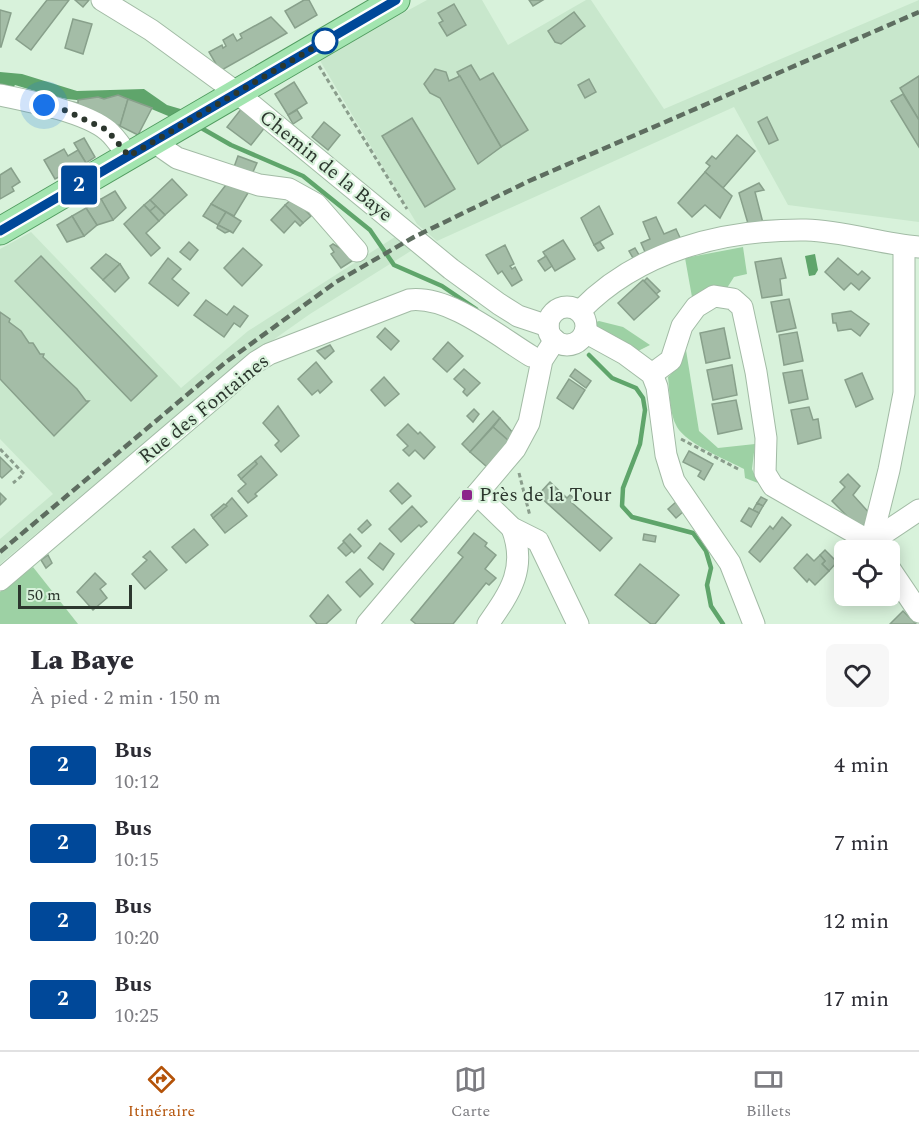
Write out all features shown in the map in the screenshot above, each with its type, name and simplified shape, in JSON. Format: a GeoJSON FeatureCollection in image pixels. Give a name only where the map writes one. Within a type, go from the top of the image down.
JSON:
{"type":"FeatureCollection","features":[{"type":"Feature","properties":{"kind":"main road"},"geometry":{"type":"LineString","coordinates":[[0,231],[396,0]]}},
{"type":"Feature","properties":{"kind":"street","name":"Chemin de la Baye"},"geometry":{"type":"LineString","coordinates":[[102,0],[151,30],[236,92],[451,269],[518,316]]}},
{"type":"Feature","properties":{"kind":"street"},"geometry":{"type":"LineString","coordinates":[[0,95],[60,108],[107,130],[129,156]]}},
{"type":"Feature","properties":{"kind":"street"},"geometry":{"type":"LineString","coordinates":[[154,142],[177,158],[258,185],[289,189],[316,204],[357,251]]}},
{"type":"Feature","properties":{"kind":"street"},"geometry":{"type":"LineString","coordinates":[[531,352],[541,335],[586,321],[580,311],[598,292],[646,261],[684,247],[725,238],[806,230],[912,247],[903,393],[875,540]]}},
{"type":"Feature","properties":{"kind":"street"},"geometry":{"type":"LineString","coordinates":[[645,369],[671,360],[682,326],[696,307],[714,296],[733,299],[742,308],[756,372],[765,438],[765,472],[773,486],[864,540]]}},
{"type":"Feature","properties":{"kind":"street","name":"Rue des Fontaines"},"geometry":{"type":"LineString","coordinates":[[0,580],[256,362],[269,354],[409,300],[423,298],[441,302],[531,352]]}},
{"type":"Feature","properties":{"kind":"street"},"geometry":{"type":"LineString","coordinates":[[518,316],[561,330],[645,369],[657,387],[666,455],[674,481],[730,563],[754,624]]}},
{"type":"Feature","properties":{"kind":"street"},"geometry":{"type":"LineString","coordinates":[[518,316],[528,333],[537,387]]}},
{"type":"Feature","properties":{"kind":"street"},"geometry":{"type":"LineString","coordinates":[[367,624],[520,440],[529,423],[542,360],[561,330]]}},
{"type":"Feature","properties":{"kind":"street"},"geometry":{"type":"LineString","coordinates":[[477,494],[522,536],[578,624]]}},
{"type":"Feature","properties":{"kind":"street"},"geometry":{"type":"LineString","coordinates":[[882,540],[919,510]]}},
{"type":"Feature","properties":{"kind":"street"},"geometry":{"type":"LineString","coordinates":[[488,624],[512,586],[519,568],[522,536]]}},
{"type":"Feature","properties":{"kind":"street"},"geometry":{"type":"LineString","coordinates":[[900,584],[919,612]]}},
{"type":"Feature","properties":{"kind":"path"},"geometry":{"type":"LineString","coordinates":[[309,50],[410,213],[409,224],[404,229]]}},
{"type":"Feature","properties":{"kind":"path"},"geometry":{"type":"LineString","coordinates":[[663,429],[738,469]]}},
{"type":"Feature","properties":{"kind":"path"},"geometry":{"type":"LineString","coordinates":[[520,440],[517,459],[522,536]]}},
{"type":"Feature","properties":{"kind":"path"},"geometry":{"type":"LineString","coordinates":[[0,449],[24,474],[13,483]]}},
{"type":"Feature","properties":{"kind":"shaded area"},"geometry":{"type":"Polygon","coordinates":[[[427,0],[482,0],[508,45],[586,0],[591,0],[664,109],[919,0],[919,222],[788,205],[734,107],[437,241],[417,224],[319,59],[427,0]]]}},
{"type":"Feature","properties":{"kind":"shaded area"},"geometry":{"type":"Polygon","coordinates":[[[0,72],[22,74],[77,91],[144,89],[167,105],[184,110],[173,118],[118,95],[105,99],[80,100],[55,97],[15,85],[11,91],[0,89],[0,72]]]}},
{"type":"Feature","properties":{"kind":"shaded area"},"geometry":{"type":"Polygon","coordinates":[[[31,232],[181,388],[248,331],[398,235],[414,249],[310,314],[232,369],[0,564],[0,539],[53,494],[0,439],[0,249],[31,232]]]}},
{"type":"Feature","properties":{"kind":"shaded area"},"geometry":{"type":"Polygon","coordinates":[[[743,247],[747,274],[734,277],[727,288],[708,289],[692,297],[685,258],[743,247]]]}},
{"type":"Feature","properties":{"kind":"shaded area"},"geometry":{"type":"Polygon","coordinates":[[[815,254],[818,270],[815,275],[809,276],[805,256],[815,254]]]}},
{"type":"Feature","properties":{"kind":"shaded area"},"geometry":{"type":"Polygon","coordinates":[[[596,322],[623,327],[650,345],[638,351],[595,328],[596,322]]]}},
{"type":"Feature","properties":{"kind":"shaded area"},"geometry":{"type":"Polygon","coordinates":[[[686,350],[699,431],[718,448],[755,444],[752,469],[758,483],[745,478],[744,469],[698,445],[677,427],[671,409],[668,377],[676,369],[686,350]]]}},
{"type":"Feature","properties":{"kind":"shaded area"},"geometry":{"type":"Polygon","coordinates":[[[33,567],[78,624],[0,624],[0,592],[33,567]]]}},
{"type":"Feature","properties":{"kind":"building"},"geometry":{"type":"Polygon","coordinates":[[[47,0],[69,0],[31,50],[16,39],[47,0]]]}},
{"type":"Feature","properties":{"kind":"building"},"geometry":{"type":"Polygon","coordinates":[[[75,0],[89,0],[83,7],[75,0]]]}},
{"type":"Feature","properties":{"kind":"building"},"geometry":{"type":"Polygon","coordinates":[[[304,0],[309,0],[317,15],[295,28],[285,11],[304,0]]]}},
{"type":"Feature","properties":{"kind":"building"},"geometry":{"type":"Polygon","coordinates":[[[529,0],[543,0],[533,6],[529,0]]]}},
{"type":"Feature","properties":{"kind":"building"},"geometry":{"type":"Polygon","coordinates":[[[454,4],[466,25],[447,36],[439,23],[443,21],[438,13],[454,4]]]}},
{"type":"Feature","properties":{"kind":"building"},"geometry":{"type":"Polygon","coordinates":[[[0,10],[11,13],[1,47],[0,47],[0,10]]]}},
{"type":"Feature","properties":{"kind":"building"},"geometry":{"type":"Polygon","coordinates":[[[574,12],[585,26],[561,44],[555,42],[548,31],[574,12]]]}},
{"type":"Feature","properties":{"kind":"building"},"geometry":{"type":"Polygon","coordinates":[[[271,17],[287,33],[220,71],[209,52],[222,45],[223,48],[226,46],[223,40],[233,34],[237,41],[242,38],[240,34],[271,17]]]}},
{"type":"Feature","properties":{"kind":"building"},"geometry":{"type":"Polygon","coordinates":[[[73,19],[92,24],[83,54],[65,48],[73,19]]]}},
{"type":"Feature","properties":{"kind":"building"},"geometry":{"type":"Polygon","coordinates":[[[471,65],[480,80],[493,73],[528,130],[501,147],[457,72],[471,65]]]}},
{"type":"Feature","properties":{"kind":"building"},"geometry":{"type":"Polygon","coordinates":[[[435,69],[446,72],[449,81],[460,76],[501,147],[478,164],[440,98],[430,93],[424,84],[435,69]]]}},
{"type":"Feature","properties":{"kind":"building"},"geometry":{"type":"Polygon","coordinates":[[[919,76],[919,120],[900,88],[919,76]]]}},
{"type":"Feature","properties":{"kind":"building"},"geometry":{"type":"Polygon","coordinates":[[[589,79],[596,92],[585,98],[578,85],[589,79]]]}},
{"type":"Feature","properties":{"kind":"building"},"geometry":{"type":"Polygon","coordinates":[[[294,82],[307,103],[288,115],[275,94],[294,82]]]}},
{"type":"Feature","properties":{"kind":"building"},"geometry":{"type":"Polygon","coordinates":[[[903,94],[919,120],[919,147],[891,101],[903,94]]]}},
{"type":"Feature","properties":{"kind":"building"},"geometry":{"type":"Polygon","coordinates":[[[118,95],[128,99],[120,126],[76,108],[72,102],[78,103],[78,100],[98,97],[104,99],[118,95]]]}},
{"type":"Feature","properties":{"kind":"building"},"geometry":{"type":"Polygon","coordinates":[[[128,99],[152,108],[138,135],[120,126],[128,99]]]}},
{"type":"Feature","properties":{"kind":"building"},"geometry":{"type":"Polygon","coordinates":[[[242,108],[266,126],[251,145],[227,127],[242,108]]]}},
{"type":"Feature","properties":{"kind":"building"},"geometry":{"type":"Polygon","coordinates":[[[297,110],[302,118],[293,124],[288,115],[297,110]]]}},
{"type":"Feature","properties":{"kind":"building"},"geometry":{"type":"Polygon","coordinates":[[[767,117],[778,140],[769,144],[758,122],[767,117]]]}},
{"type":"Feature","properties":{"kind":"building"},"geometry":{"type":"Polygon","coordinates":[[[412,118],[455,189],[425,207],[382,136],[412,118]]]}},
{"type":"Feature","properties":{"kind":"building"},"geometry":{"type":"Polygon","coordinates":[[[324,122],[340,135],[328,150],[312,137],[324,122]]]}},
{"type":"Feature","properties":{"kind":"building"},"geometry":{"type":"Polygon","coordinates":[[[737,135],[755,151],[723,188],[705,172],[710,166],[706,163],[712,156],[716,159],[737,135]]]}},
{"type":"Feature","properties":{"kind":"building"},"geometry":{"type":"Polygon","coordinates":[[[84,138],[95,157],[86,163],[74,143],[84,138]]]}},
{"type":"Feature","properties":{"kind":"building"},"geometry":{"type":"Polygon","coordinates":[[[64,149],[68,156],[78,150],[86,163],[55,179],[44,160],[64,149]]]}},
{"type":"Feature","properties":{"kind":"building"},"geometry":{"type":"Polygon","coordinates":[[[238,156],[257,163],[252,174],[234,167],[238,156]]]}},
{"type":"Feature","properties":{"kind":"building"},"geometry":{"type":"Polygon","coordinates":[[[11,168],[20,182],[12,187],[14,191],[0,199],[0,175],[11,168]]]}},
{"type":"Feature","properties":{"kind":"building"},"geometry":{"type":"Polygon","coordinates":[[[705,172],[732,196],[720,218],[705,205],[692,217],[678,203],[705,172]]]}},
{"type":"Feature","properties":{"kind":"building"},"geometry":{"type":"Polygon","coordinates":[[[172,179],[187,195],[165,215],[150,200],[172,179]]]}},
{"type":"Feature","properties":{"kind":"building"},"geometry":{"type":"Polygon","coordinates":[[[229,181],[248,193],[234,216],[211,204],[229,181]]]}},
{"type":"Feature","properties":{"kind":"building"},"geometry":{"type":"Polygon","coordinates":[[[759,183],[764,190],[755,192],[763,223],[749,227],[739,193],[759,183]]]}},
{"type":"Feature","properties":{"kind":"building"},"geometry":{"type":"Polygon","coordinates":[[[115,191],[126,208],[113,220],[101,199],[115,191]]]}},
{"type":"Feature","properties":{"kind":"building"},"geometry":{"type":"Polygon","coordinates":[[[293,198],[311,216],[303,223],[285,205],[293,198]]]}},
{"type":"Feature","properties":{"kind":"building"},"geometry":{"type":"Polygon","coordinates":[[[101,199],[113,220],[97,225],[86,208],[101,199]]]}},
{"type":"Feature","properties":{"kind":"building"},"geometry":{"type":"Polygon","coordinates":[[[150,200],[156,206],[150,211],[144,205],[150,200]]]}},
{"type":"Feature","properties":{"kind":"building"},"geometry":{"type":"Polygon","coordinates":[[[211,204],[226,212],[218,225],[203,216],[211,204]]]}},
{"type":"Feature","properties":{"kind":"building"},"geometry":{"type":"Polygon","coordinates":[[[144,205],[159,221],[146,233],[160,248],[151,256],[124,224],[144,205]]]}},
{"type":"Feature","properties":{"kind":"building"},"geometry":{"type":"Polygon","coordinates":[[[285,205],[303,223],[300,226],[295,221],[284,233],[271,220],[285,205]]]}},
{"type":"Feature","properties":{"kind":"building"},"geometry":{"type":"Polygon","coordinates":[[[156,206],[165,215],[159,221],[150,211],[156,206]]]}},
{"type":"Feature","properties":{"kind":"building"},"geometry":{"type":"Polygon","coordinates":[[[599,206],[613,234],[594,245],[581,218],[599,206]]]}},
{"type":"Feature","properties":{"kind":"building"},"geometry":{"type":"Polygon","coordinates":[[[86,208],[97,225],[84,236],[72,216],[86,208]]]}},
{"type":"Feature","properties":{"kind":"building"},"geometry":{"type":"Polygon","coordinates":[[[226,212],[241,221],[233,233],[218,225],[226,212]]]}},
{"type":"Feature","properties":{"kind":"building"},"geometry":{"type":"Polygon","coordinates":[[[72,216],[84,236],[67,242],[57,225],[72,216]]]}},
{"type":"Feature","properties":{"kind":"building"},"geometry":{"type":"Polygon","coordinates":[[[656,217],[664,234],[676,229],[682,242],[646,254],[641,243],[650,239],[643,222],[656,217]]]}},
{"type":"Feature","properties":{"kind":"building"},"geometry":{"type":"Polygon","coordinates":[[[218,225],[230,231],[225,233],[217,228],[218,225]]]}},
{"type":"Feature","properties":{"kind":"building"},"geometry":{"type":"Polygon","coordinates":[[[563,240],[575,259],[555,271],[543,252],[563,240]]]}},
{"type":"Feature","properties":{"kind":"building"},"geometry":{"type":"Polygon","coordinates":[[[189,242],[198,250],[190,260],[180,252],[189,242]]]}},
{"type":"Feature","properties":{"kind":"building"},"geometry":{"type":"Polygon","coordinates":[[[600,242],[604,248],[598,251],[594,245],[600,242]]]}},
{"type":"Feature","properties":{"kind":"building"},"geometry":{"type":"Polygon","coordinates":[[[333,244],[340,248],[343,246],[352,261],[341,268],[331,254],[334,252],[330,246],[333,244]]]}},
{"type":"Feature","properties":{"kind":"building"},"geometry":{"type":"Polygon","coordinates":[[[505,245],[514,264],[510,266],[512,269],[515,267],[522,280],[512,286],[502,271],[498,274],[486,255],[505,245]]]}},
{"type":"Feature","properties":{"kind":"building"},"geometry":{"type":"Polygon","coordinates":[[[243,248],[262,265],[242,286],[224,268],[243,248]]]}},
{"type":"Feature","properties":{"kind":"building"},"geometry":{"type":"Polygon","coordinates":[[[635,248],[639,255],[633,258],[629,251],[635,248]]]}},
{"type":"Feature","properties":{"kind":"building"},"geometry":{"type":"Polygon","coordinates":[[[106,254],[120,264],[103,280],[91,268],[106,254]]]}},
{"type":"Feature","properties":{"kind":"building"},"geometry":{"type":"Polygon","coordinates":[[[41,256],[157,376],[131,401],[15,281],[41,256]]]}},
{"type":"Feature","properties":{"kind":"building"},"geometry":{"type":"Polygon","coordinates":[[[546,256],[552,266],[545,271],[538,261],[546,256]]]}},
{"type":"Feature","properties":{"kind":"building"},"geometry":{"type":"Polygon","coordinates":[[[168,258],[181,269],[172,279],[189,293],[178,306],[149,283],[168,258]]]}},
{"type":"Feature","properties":{"kind":"building"},"geometry":{"type":"Polygon","coordinates":[[[781,258],[786,278],[780,279],[782,295],[762,298],[755,262],[781,258]]]}},
{"type":"Feature","properties":{"kind":"building"},"geometry":{"type":"Polygon","coordinates":[[[838,258],[858,275],[862,271],[870,278],[859,290],[851,283],[844,290],[825,272],[838,258]]]}},
{"type":"Feature","properties":{"kind":"building"},"geometry":{"type":"Polygon","coordinates":[[[120,264],[129,278],[115,292],[103,280],[120,264]]]}},
{"type":"Feature","properties":{"kind":"building"},"geometry":{"type":"Polygon","coordinates":[[[647,278],[660,291],[656,294],[644,281],[647,278]]]}},
{"type":"Feature","properties":{"kind":"building"},"geometry":{"type":"Polygon","coordinates":[[[643,280],[659,297],[634,320],[618,303],[643,280]]]}},
{"type":"Feature","properties":{"kind":"building"},"geometry":{"type":"Polygon","coordinates":[[[789,299],[796,328],[777,332],[771,302],[789,299]]]}},
{"type":"Feature","properties":{"kind":"building"},"geometry":{"type":"Polygon","coordinates":[[[206,300],[227,315],[234,306],[248,316],[240,327],[234,323],[224,337],[194,315],[206,300]]]}},
{"type":"Feature","properties":{"kind":"building"},"geometry":{"type":"Polygon","coordinates":[[[851,311],[869,324],[860,336],[851,329],[838,331],[836,323],[833,323],[832,314],[851,311]]]}},
{"type":"Feature","properties":{"kind":"building"},"geometry":{"type":"Polygon","coordinates":[[[0,312],[10,319],[9,322],[21,331],[29,343],[33,343],[40,354],[44,354],[43,357],[77,389],[86,401],[89,401],[54,436],[0,379],[0,312]]]}},
{"type":"Feature","properties":{"kind":"building"},"geometry":{"type":"Polygon","coordinates":[[[385,328],[399,341],[391,350],[377,337],[385,328]]]}},
{"type":"Feature","properties":{"kind":"building"},"geometry":{"type":"Polygon","coordinates":[[[724,328],[730,358],[706,363],[700,333],[724,328]]]}},
{"type":"Feature","properties":{"kind":"building"},"geometry":{"type":"Polygon","coordinates":[[[797,332],[803,361],[784,365],[779,335],[797,332]]]}},
{"type":"Feature","properties":{"kind":"building"},"geometry":{"type":"Polygon","coordinates":[[[448,342],[463,356],[447,372],[433,359],[448,342]]]}},
{"type":"Feature","properties":{"kind":"building"},"geometry":{"type":"Polygon","coordinates":[[[330,345],[334,351],[325,359],[317,351],[330,345]]]}},
{"type":"Feature","properties":{"kind":"building"},"geometry":{"type":"Polygon","coordinates":[[[316,362],[332,382],[320,393],[318,390],[312,395],[298,379],[316,362]]]}},
{"type":"Feature","properties":{"kind":"building"},"geometry":{"type":"Polygon","coordinates":[[[732,365],[737,395],[713,400],[707,370],[732,365]]]}},
{"type":"Feature","properties":{"kind":"building"},"geometry":{"type":"Polygon","coordinates":[[[464,369],[480,383],[467,396],[463,392],[465,389],[454,379],[464,369]]]}},
{"type":"Feature","properties":{"kind":"building"},"geometry":{"type":"Polygon","coordinates":[[[575,369],[591,381],[586,388],[570,376],[575,369]]]}},
{"type":"Feature","properties":{"kind":"building"},"geometry":{"type":"Polygon","coordinates":[[[802,370],[808,399],[789,403],[783,373],[802,370]]]}},
{"type":"Feature","properties":{"kind":"building"},"geometry":{"type":"Polygon","coordinates":[[[862,373],[873,399],[856,407],[845,380],[862,373]]]}},
{"type":"Feature","properties":{"kind":"building"},"geometry":{"type":"Polygon","coordinates":[[[384,377],[399,394],[385,406],[371,390],[384,377]]]}},
{"type":"Feature","properties":{"kind":"building"},"geometry":{"type":"Polygon","coordinates":[[[569,379],[585,390],[573,409],[557,398],[569,379]]]}},
{"type":"Feature","properties":{"kind":"building"},"geometry":{"type":"Polygon","coordinates":[[[736,400],[742,429],[718,434],[712,404],[736,400]]]}},
{"type":"Feature","properties":{"kind":"building"},"geometry":{"type":"Polygon","coordinates":[[[278,406],[299,436],[281,452],[275,445],[279,441],[263,423],[278,406]]]}},
{"type":"Feature","properties":{"kind":"building"},"geometry":{"type":"Polygon","coordinates":[[[809,407],[813,420],[818,419],[821,438],[798,444],[791,410],[809,407]]]}},
{"type":"Feature","properties":{"kind":"building"},"geometry":{"type":"Polygon","coordinates":[[[474,409],[479,414],[473,422],[467,416],[474,409]]]}},
{"type":"Feature","properties":{"kind":"building"},"geometry":{"type":"Polygon","coordinates":[[[493,411],[500,418],[470,452],[462,444],[493,411]]]}},
{"type":"Feature","properties":{"kind":"building"},"geometry":{"type":"Polygon","coordinates":[[[500,418],[514,434],[510,442],[493,427],[500,418]]]}},
{"type":"Feature","properties":{"kind":"building"},"geometry":{"type":"Polygon","coordinates":[[[408,424],[435,447],[424,459],[415,450],[409,456],[403,450],[408,446],[397,435],[408,424]]]}},
{"type":"Feature","properties":{"kind":"building"},"geometry":{"type":"Polygon","coordinates":[[[493,427],[510,442],[487,467],[470,452],[493,427]]]}},
{"type":"Feature","properties":{"kind":"building"},"geometry":{"type":"Polygon","coordinates":[[[689,451],[713,464],[704,480],[698,476],[701,471],[683,462],[689,451]]]}},
{"type":"Feature","properties":{"kind":"building"},"geometry":{"type":"Polygon","coordinates":[[[261,456],[277,475],[248,503],[238,491],[246,484],[241,479],[257,464],[255,461],[261,456]]]}},
{"type":"Feature","properties":{"kind":"building"},"geometry":{"type":"Polygon","coordinates":[[[0,457],[12,469],[2,478],[0,476],[0,457]]]}},
{"type":"Feature","properties":{"kind":"building"},"geometry":{"type":"Polygon","coordinates":[[[255,461],[257,464],[241,479],[238,475],[255,461]]]}},
{"type":"Feature","properties":{"kind":"building"},"geometry":{"type":"Polygon","coordinates":[[[848,474],[860,486],[853,495],[872,516],[860,529],[832,501],[845,487],[840,482],[848,474]]]}},
{"type":"Feature","properties":{"kind":"building"},"geometry":{"type":"Polygon","coordinates":[[[550,482],[567,498],[570,495],[574,498],[571,502],[612,538],[600,551],[538,495],[550,482]]]}},
{"type":"Feature","properties":{"kind":"building"},"geometry":{"type":"Polygon","coordinates":[[[398,483],[411,496],[402,504],[390,491],[398,483]]]}},
{"type":"Feature","properties":{"kind":"building"},"geometry":{"type":"Polygon","coordinates":[[[0,493],[6,499],[0,505],[0,493]]]}},
{"type":"Feature","properties":{"kind":"building"},"geometry":{"type":"Polygon","coordinates":[[[761,497],[767,500],[763,506],[757,503],[761,497]]]}},
{"type":"Feature","properties":{"kind":"building"},"geometry":{"type":"Polygon","coordinates":[[[232,498],[247,516],[225,533],[213,518],[232,498]]]}},
{"type":"Feature","properties":{"kind":"building"},"geometry":{"type":"Polygon","coordinates":[[[676,502],[684,511],[676,518],[668,509],[676,502]]]}},
{"type":"Feature","properties":{"kind":"building"},"geometry":{"type":"Polygon","coordinates":[[[757,503],[763,506],[759,513],[753,510],[757,503]]]}},
{"type":"Feature","properties":{"kind":"building"},"geometry":{"type":"Polygon","coordinates":[[[224,504],[227,506],[213,518],[211,515],[224,504]]]}},
{"type":"Feature","properties":{"kind":"building"},"geometry":{"type":"Polygon","coordinates":[[[412,506],[427,522],[421,527],[419,525],[401,542],[389,529],[412,506]]]}},
{"type":"Feature","properties":{"kind":"building"},"geometry":{"type":"Polygon","coordinates":[[[749,508],[759,513],[751,527],[741,521],[749,508]]]}},
{"type":"Feature","properties":{"kind":"building"},"geometry":{"type":"Polygon","coordinates":[[[782,517],[791,525],[760,562],[749,552],[770,526],[773,529],[782,517]]]}},
{"type":"Feature","properties":{"kind":"building"},"geometry":{"type":"Polygon","coordinates":[[[367,520],[371,525],[362,533],[358,529],[367,520]]]}},
{"type":"Feature","properties":{"kind":"building"},"geometry":{"type":"Polygon","coordinates":[[[194,529],[208,545],[186,563],[172,547],[194,529]]]}},
{"type":"Feature","properties":{"kind":"building"},"geometry":{"type":"Polygon","coordinates":[[[474,533],[487,543],[485,546],[496,555],[485,569],[496,578],[489,585],[486,583],[453,624],[416,624],[411,620],[463,557],[458,553],[474,533]]]}},
{"type":"Feature","properties":{"kind":"building"},"geometry":{"type":"Polygon","coordinates":[[[350,534],[361,546],[354,553],[343,541],[350,534]]]}},
{"type":"Feature","properties":{"kind":"building"},"geometry":{"type":"Polygon","coordinates":[[[644,534],[656,536],[655,542],[643,540],[644,534]]]}},
{"type":"Feature","properties":{"kind":"building"},"geometry":{"type":"Polygon","coordinates":[[[344,542],[352,551],[346,556],[338,548],[344,542]]]}},
{"type":"Feature","properties":{"kind":"building"},"geometry":{"type":"Polygon","coordinates":[[[380,543],[394,554],[383,570],[368,558],[380,543]]]}},
{"type":"Feature","properties":{"kind":"building"},"geometry":{"type":"Polygon","coordinates":[[[825,550],[834,559],[834,565],[829,571],[822,564],[825,561],[820,555],[825,550]]]}},
{"type":"Feature","properties":{"kind":"building"},"geometry":{"type":"Polygon","coordinates":[[[150,551],[167,570],[145,589],[132,574],[147,560],[143,557],[150,551]]]}},
{"type":"Feature","properties":{"kind":"building"},"geometry":{"type":"Polygon","coordinates":[[[807,554],[814,561],[820,555],[825,561],[822,564],[829,571],[815,585],[809,579],[807,582],[794,568],[807,554]]]}},
{"type":"Feature","properties":{"kind":"building"},"geometry":{"type":"Polygon","coordinates":[[[48,555],[52,563],[46,568],[41,560],[48,555]]]}},
{"type":"Feature","properties":{"kind":"building"},"geometry":{"type":"Polygon","coordinates":[[[640,564],[679,595],[655,624],[651,624],[615,595],[640,564]]]}},
{"type":"Feature","properties":{"kind":"building"},"geometry":{"type":"Polygon","coordinates":[[[360,569],[373,584],[360,597],[346,582],[360,569]]]}},
{"type":"Feature","properties":{"kind":"building"},"geometry":{"type":"Polygon","coordinates":[[[95,573],[106,584],[100,589],[107,598],[93,610],[77,592],[95,573]]]}},
{"type":"Feature","properties":{"kind":"building"},"geometry":{"type":"Polygon","coordinates":[[[328,595],[341,610],[326,624],[317,624],[310,616],[328,595]]]}},
{"type":"Feature","properties":{"kind":"building"},"geometry":{"type":"Polygon","coordinates":[[[903,611],[916,624],[890,624],[903,611]]]}},
{"type":"Feature","properties":{"kind":"waterway"},"geometry":{"type":"LineString","coordinates":[[203,129],[231,145],[303,176],[370,230],[394,265],[442,286],[476,309]]}},
{"type":"Feature","properties":{"kind":"waterway"},"geometry":{"type":"LineString","coordinates":[[589,355],[612,378],[636,388],[643,398],[645,410],[640,444],[623,488],[622,506],[632,517],[693,533],[706,551],[711,568],[707,585],[711,606],[723,624]]}},
{"type":"Feature","properties":{"kind":"railway"},"geometry":{"type":"LineString","coordinates":[[0,552],[226,362],[336,282],[414,237],[529,181],[919,12]]}},
{"type":"Feature","properties":{"kind":"bus line","name":"2"},"geometry":{"type":"LineString","coordinates":[[0,231],[396,0]]}},
{"type":"Feature","properties":{"kind":"place","name":"Près de la Tour"},"geometry":{"type":"Point","coordinates":[467,495]}},
{"type":"Feature","properties":{"kind":"route"},"geometry":{"type":"LineString","coordinates":[[44,105],[60,108],[107,130],[129,156],[325,41]]}}]}
